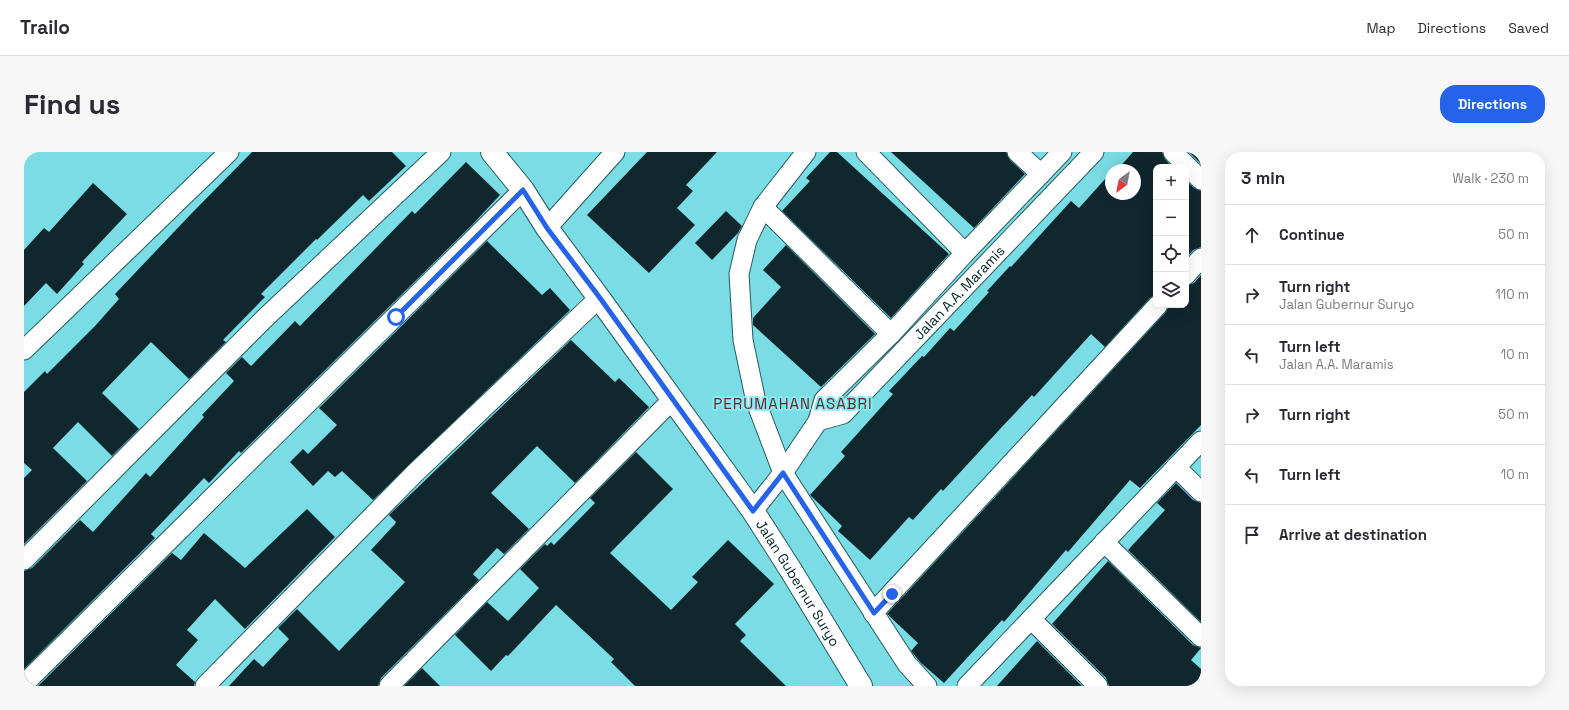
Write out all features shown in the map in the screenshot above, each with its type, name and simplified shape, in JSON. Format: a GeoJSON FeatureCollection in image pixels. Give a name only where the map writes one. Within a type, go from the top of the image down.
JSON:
{"type":"FeatureCollection","features":[{"type":"Feature","properties":{"kind":"main road","name":"Jalan Gubernur Suryo"},"geometry":{"type":"LineString","coordinates":[[498,154],[547,228],[600,298],[753,511],[861,686]]}},
{"type":"Feature","properties":{"kind":"street"},"geometry":{"type":"LineString","coordinates":[[24,350],[229,152]]}},
{"type":"Feature","properties":{"kind":"street"},"geometry":{"type":"LineString","coordinates":[[24,560],[264,319],[441,152]]}},
{"type":"Feature","properties":{"kind":"street"},"geometry":{"type":"LineString","coordinates":[[547,228],[615,152]]}},
{"type":"Feature","properties":{"kind":"street"},"geometry":{"type":"LineString","coordinates":[[806,152],[763,207],[747,240],[739,274],[743,340],[756,402],[783,473],[907,664],[928,686]]}},
{"type":"Feature","properties":{"kind":"street"},"geometry":{"type":"LineString","coordinates":[[866,152],[964,253]]}},
{"type":"Feature","properties":{"kind":"street"},"geometry":{"type":"LineString","coordinates":[[1017,152],[1041,174]]}},
{"type":"Feature","properties":{"kind":"street","name":"Jalan A.A. Maramis"},"geometry":{"type":"LineString","coordinates":[[753,511],[783,473],[818,421],[824,400],[891,334],[964,253],[1062,152]]}},
{"type":"Feature","properties":{"kind":"street","name":"Jalan A.A. Maramis"},"geometry":{"type":"LineString","coordinates":[[818,421],[843,414],[1094,152]]}},
{"type":"Feature","properties":{"kind":"street"},"geometry":{"type":"LineString","coordinates":[[1173,152],[1201,180]]}},
{"type":"Feature","properties":{"kind":"street"},"geometry":{"type":"LineString","coordinates":[[24,684],[523,190]]}},
{"type":"Feature","properties":{"kind":"street"},"geometry":{"type":"LineString","coordinates":[[763,207],[891,334]]}},
{"type":"Feature","properties":{"kind":"street"},"geometry":{"type":"LineString","coordinates":[[1188,272],[1201,258]]}},
{"type":"Feature","properties":{"kind":"street"},"geometry":{"type":"LineString","coordinates":[[205,686],[415,474],[600,298]]}},
{"type":"Feature","properties":{"kind":"street"},"geometry":{"type":"LineString","coordinates":[[874,613],[1155,308]]}},
{"type":"Feature","properties":{"kind":"street"},"geometry":{"type":"LineString","coordinates":[[389,686],[672,400]]}},
{"type":"Feature","properties":{"kind":"street"},"geometry":{"type":"LineString","coordinates":[[967,686],[1201,441]]}},
{"type":"Feature","properties":{"kind":"street"},"geometry":{"type":"LineString","coordinates":[[1176,467],[1201,492]]}},
{"type":"Feature","properties":{"kind":"street"},"geometry":{"type":"LineString","coordinates":[[1104,542],[1201,637]]}},
{"type":"Feature","properties":{"kind":"street"},"geometry":{"type":"LineString","coordinates":[[1030,619],[1098,686]]}},
{"type":"Feature","properties":{"kind":"building"},"geometry":{"type":"Polygon","coordinates":[[[252,152],[392,152],[406,166],[369,201],[363,195],[317,240],[316,239],[261,294],[265,297],[223,340],[226,342],[189,379],[151,342],[102,393],[139,429],[112,456],[78,422],[53,448],[87,481],[24,544],[24,478],[32,470],[24,463],[24,392],[45,371],[47,374],[95,326],[119,299],[115,294],[252,152]]]}},
{"type":"Feature","properties":{"kind":"building"},"geometry":{"type":"Polygon","coordinates":[[[647,152],[717,152],[686,185],[693,191],[677,208],[695,225],[649,273],[587,215],[647,152]]]}},
{"type":"Feature","properties":{"kind":"building"},"geometry":{"type":"Polygon","coordinates":[[[830,152],[837,152],[949,254],[891,318],[782,211],[810,181],[806,178],[830,152]]]}},
{"type":"Feature","properties":{"kind":"building"},"geometry":{"type":"Polygon","coordinates":[[[891,152],[1006,152],[1010,160],[1025,174],[974,228],[891,152]]]}},
{"type":"Feature","properties":{"kind":"building"},"geometry":{"type":"Polygon","coordinates":[[[1133,152],[1162,152],[1169,164],[1153,164],[1153,296],[1105,347],[1091,334],[1034,397],[1032,395],[943,491],[941,489],[913,520],[909,517],[870,560],[838,531],[842,526],[810,495],[845,456],[841,452],[893,394],[889,391],[922,356],[924,357],[950,328],[954,331],[989,292],[987,291],[1071,201],[1079,208],[1105,179],[1105,200],[1141,200],[1141,164],[1122,164],[1133,152]]]}},
{"type":"Feature","properties":{"kind":"building"},"geometry":{"type":"Polygon","coordinates":[[[1189,152],[1201,152],[1201,164],[1189,152]]]}},
{"type":"Feature","properties":{"kind":"building"},"geometry":{"type":"Polygon","coordinates":[[[466,162],[500,195],[472,225],[241,453],[239,451],[209,483],[204,478],[151,534],[155,538],[24,669],[24,571],[32,568],[80,520],[93,532],[146,473],[150,477],[204,417],[202,415],[234,381],[226,373],[242,357],[251,366],[295,321],[300,326],[412,211],[415,214],[466,162]]]}},
{"type":"Feature","properties":{"kind":"building"},"geometry":{"type":"Polygon","coordinates":[[[93,183],[127,214],[82,262],[84,264],[57,294],[46,283],[24,306],[24,250],[44,228],[49,232],[93,183]]]}},
{"type":"Feature","properties":{"kind":"building"},"geometry":{"type":"Polygon","coordinates":[[[1189,184],[1201,191],[1201,247],[1193,250],[1189,255],[1189,184]]]}},
{"type":"Feature","properties":{"kind":"building"},"geometry":{"type":"Polygon","coordinates":[[[726,211],[742,226],[738,233],[712,260],[695,243],[726,211]]]}},
{"type":"Feature","properties":{"kind":"building"},"geometry":{"type":"Polygon","coordinates":[[[487,241],[542,295],[550,288],[570,310],[373,500],[342,471],[335,477],[328,471],[313,486],[290,462],[303,449],[308,454],[337,425],[319,408],[487,241]]]}},
{"type":"Feature","properties":{"kind":"building"},"geometry":{"type":"Polygon","coordinates":[[[786,245],[875,334],[821,387],[753,325],[753,318],[781,287],[763,270],[786,245]]]}},
{"type":"Feature","properties":{"kind":"building"},"geometry":{"type":"Polygon","coordinates":[[[1201,275],[1201,425],[1140,488],[1130,480],[1068,552],[1066,550],[1004,622],[1002,620],[944,683],[921,663],[911,651],[918,643],[887,614],[1166,312],[1168,308],[1189,308],[1189,285],[1194,283],[1201,275]]]}},
{"type":"Feature","properties":{"kind":"building"},"geometry":{"type":"Polygon","coordinates":[[[571,340],[615,382],[619,378],[649,407],[575,483],[537,446],[491,493],[529,529],[504,554],[497,548],[473,574],[479,580],[381,678],[378,686],[229,686],[254,659],[263,667],[289,639],[278,628],[297,609],[339,651],[405,582],[371,550],[395,524],[396,522],[389,515],[571,340]]]}},
{"type":"Feature","properties":{"kind":"building"},"geometry":{"type":"Polygon","coordinates":[[[636,452],[673,489],[610,553],[671,610],[698,582],[692,577],[728,540],[774,584],[735,624],[746,635],[740,641],[786,686],[635,686],[611,662],[614,659],[556,605],[508,656],[506,655],[491,671],[455,635],[487,602],[508,621],[539,588],[520,569],[545,544],[547,546],[551,542],[554,545],[595,503],[590,498],[636,452]]]}},
{"type":"Feature","properties":{"kind":"building"},"geometry":{"type":"Polygon","coordinates":[[[1176,483],[1193,500],[1201,503],[1201,622],[1128,550],[1165,510],[1157,503],[1176,483]]]}},
{"type":"Feature","properties":{"kind":"building"},"geometry":{"type":"Polygon","coordinates":[[[307,509],[335,537],[245,629],[215,599],[187,630],[198,640],[176,665],[195,682],[194,686],[38,686],[172,553],[181,560],[204,533],[245,568],[307,509]]]}},
{"type":"Feature","properties":{"kind":"building"},"geometry":{"type":"Polygon","coordinates":[[[1108,561],[1193,645],[1201,648],[1191,660],[1201,669],[1201,686],[1109,686],[1106,678],[1052,624],[1108,561]]]}},
{"type":"Feature","properties":{"kind":"building"},"geometry":{"type":"Polygon","coordinates":[[[1037,641],[1082,686],[997,686],[1037,641]]]}},
{"type":"Feature","properties":{"kind":"building"},"geometry":{"type":"Polygon","coordinates":[[[422,668],[440,686],[404,686],[422,668]]]}},
{"type":"Feature","properties":{"kind":"district","name":"PERUMAHAN ASABRI"},"geometry":{"type":"Point","coordinates":[793,403]}},
{"type":"Feature","properties":{"kind":"route"},"geometry":{"type":"LineString","coordinates":[[396,317],[509,206],[523,190],[547,228],[600,298],[753,511],[783,473],[874,613],[892,594]]}}]}
